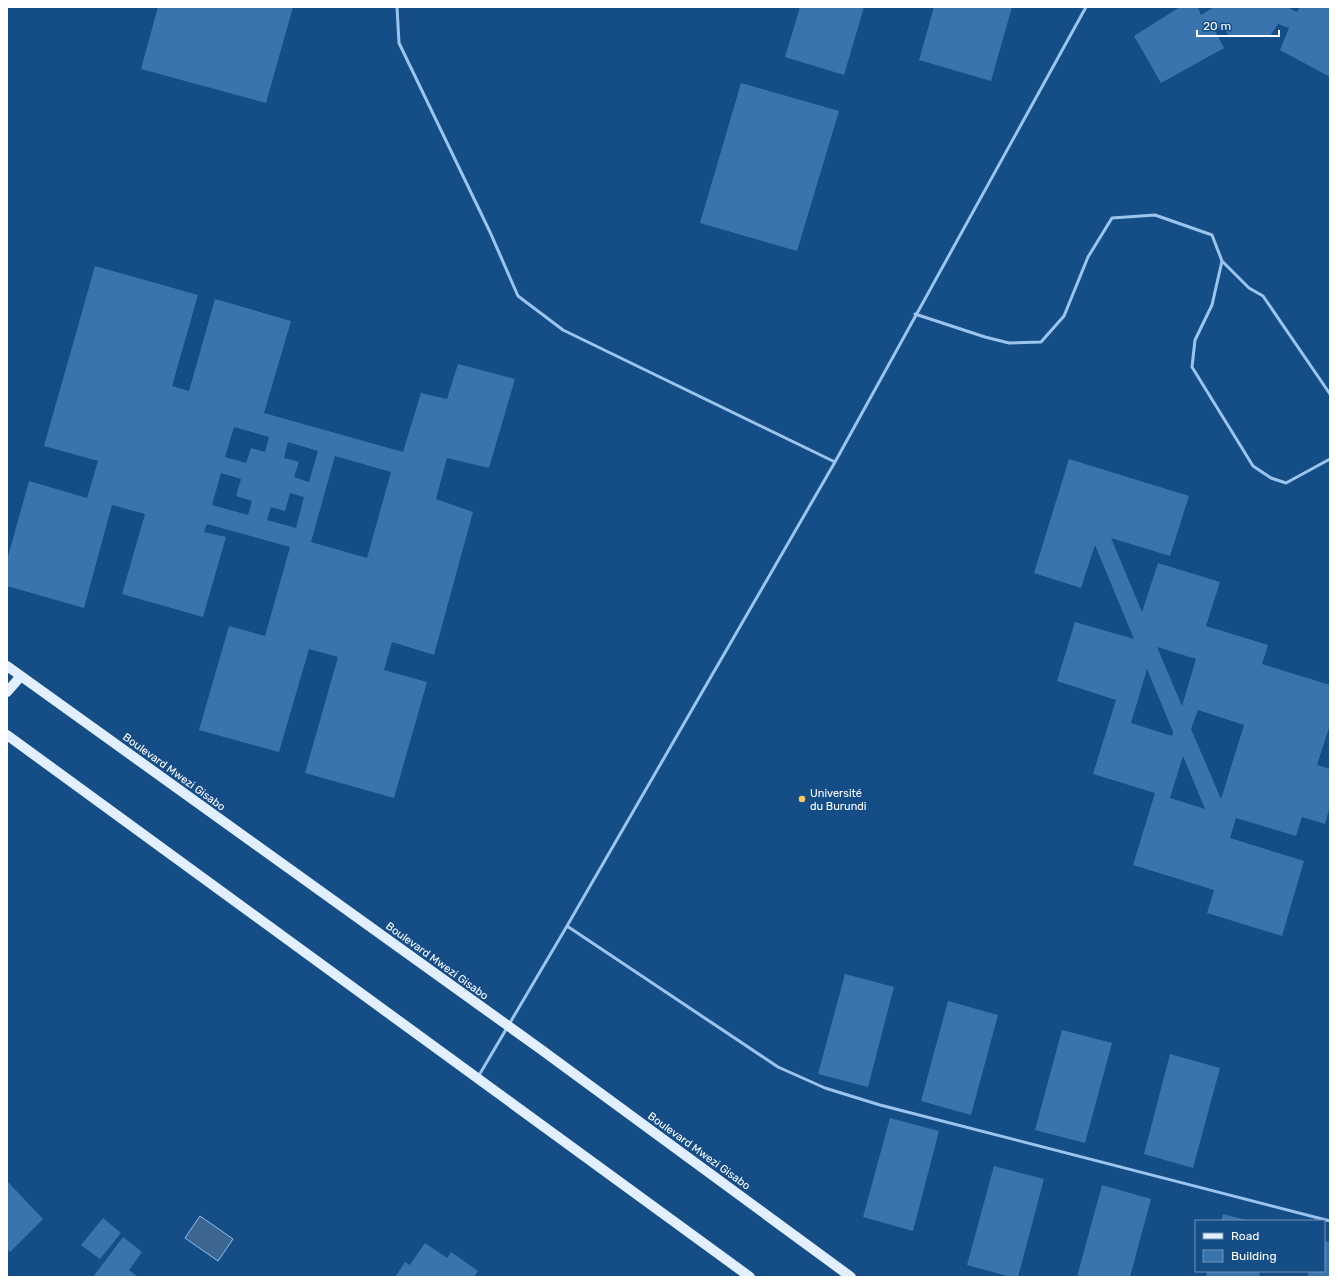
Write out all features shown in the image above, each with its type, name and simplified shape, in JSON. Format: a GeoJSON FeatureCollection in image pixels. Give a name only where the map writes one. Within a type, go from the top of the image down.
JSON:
{"type":"FeatureCollection","features":[{"type":"Feature","properties":{"kind":"main road","name":"Boulevard Mwezi Gisabo"},"geometry":{"type":"LineString","coordinates":[[7,666],[508,1026],[851,1277]]}},
{"type":"Feature","properties":{"kind":"main road"},"geometry":{"type":"LineString","coordinates":[[7,692],[21,676]]}},
{"type":"Feature","properties":{"kind":"main road"},"geometry":{"type":"LineString","coordinates":[[7,735],[750,1277]]}},
{"type":"Feature","properties":{"kind":"lane"},"geometry":{"type":"LineString","coordinates":[[397,7],[399,42],[490,232],[518,296],[563,330],[834,462]]}},
{"type":"Feature","properties":{"kind":"lane"},"geometry":{"type":"LineString","coordinates":[[477,1078],[567,926],[834,462],[1086,7]]}},
{"type":"Feature","properties":{"kind":"lane"},"geometry":{"type":"LineString","coordinates":[[915,314],[985,337],[1009,343],[1041,342],[1064,316],[1088,257],[1112,218],[1155,215],[1212,234],[1222,261],[1248,288],[1263,296],[1330,394]]}},
{"type":"Feature","properties":{"kind":"lane"},"geometry":{"type":"LineString","coordinates":[[1222,261],[1212,306],[1195,340],[1192,367],[1253,466],[1271,478],[1286,483],[1330,460]]}},
{"type":"Feature","properties":{"kind":"lane"},"geometry":{"type":"LineString","coordinates":[[567,926],[778,1067],[825,1088],[880,1105],[1330,1221]]}},
{"type":"Feature","properties":{"kind":"water"},"geometry":{"type":"Polygon","coordinates":[[[200,1216],[233,1239],[218,1261],[185,1238],[200,1216]]]}},
{"type":"Feature","properties":{"kind":"building"},"geometry":{"type":"Polygon","coordinates":[[[158,7],[293,7],[266,103],[141,69],[158,7]]]}},
{"type":"Feature","properties":{"kind":"building"},"geometry":{"type":"Polygon","coordinates":[[[800,7],[864,7],[844,75],[785,57],[800,7]]]}},
{"type":"Feature","properties":{"kind":"building"},"geometry":{"type":"Polygon","coordinates":[[[934,7],[1012,7],[991,81],[919,60],[934,7]]]}},
{"type":"Feature","properties":{"kind":"building"},"geometry":{"type":"Polygon","coordinates":[[[1180,7],[1198,7],[1201,15],[1214,7],[1287,7],[1297,12],[1300,7],[1326,7],[1330,9],[1330,77],[1280,50],[1289,28],[1278,24],[1270,36],[1228,35],[1223,25],[1215,31],[1224,48],[1161,83],[1134,36],[1180,7]]]}},
{"type":"Feature","properties":{"kind":"building"},"geometry":{"type":"Polygon","coordinates":[[[741,83],[839,111],[797,251],[700,223],[741,83]]]}},
{"type":"Feature","properties":{"kind":"building"},"geometry":{"type":"Polygon","coordinates":[[[95,266],[198,295],[172,386],[189,391],[215,299],[291,321],[264,413],[403,452],[421,393],[447,399],[458,364],[515,379],[489,468],[447,458],[436,499],[473,512],[434,655],[392,642],[384,670],[427,682],[394,798],[305,773],[338,657],[309,649],[279,752],[199,730],[229,626],[265,636],[290,547],[207,524],[204,532],[226,537],[203,617],[122,594],[145,514],[112,505],[84,608],[7,586],[7,560],[29,481],[87,498],[98,461],[44,446],[95,266]],[[234,427],[225,457],[246,463],[251,448],[265,452],[269,437],[234,427]],[[288,442],[284,458],[299,462],[294,477],[309,482],[318,451],[288,442]],[[335,456],[311,542],[367,558],[391,472],[335,456]],[[221,473],[212,505],[248,515],[252,501],[236,496],[241,479],[221,473]],[[290,493],[285,511],[271,507],[267,520],[296,528],[304,497],[290,493]]]}},
{"type":"Feature","properties":{"kind":"building"},"geometry":{"type":"Polygon","coordinates":[[[1069,459],[1189,496],[1170,556],[1111,538],[1142,612],[1158,563],[1220,582],[1206,626],[1268,645],[1262,664],[1330,685],[1330,725],[1317,765],[1330,769],[1330,806],[1325,824],[1302,817],[1296,836],[1236,818],[1230,838],[1304,861],[1282,936],[1207,913],[1214,890],[1133,865],[1155,793],[1093,774],[1116,700],[1057,681],[1075,622],[1134,639],[1095,545],[1081,588],[1034,573],[1069,459]],[[1157,647],[1182,706],[1196,659],[1157,647]],[[1147,669],[1131,723],[1172,736],[1173,732],[1147,669]],[[1198,710],[1191,729],[1221,799],[1244,725],[1198,710]],[[1183,756],[1170,798],[1205,809],[1183,756]]]}},
{"type":"Feature","properties":{"kind":"building"},"geometry":{"type":"Polygon","coordinates":[[[845,974],[894,987],[868,1087],[818,1074],[845,974]]]}},
{"type":"Feature","properties":{"kind":"building"},"geometry":{"type":"Polygon","coordinates":[[[948,1001],[998,1015],[971,1115],[921,1101],[948,1001]]]}},
{"type":"Feature","properties":{"kind":"building"},"geometry":{"type":"Polygon","coordinates":[[[1062,1030],[1112,1043],[1085,1143],[1035,1130],[1062,1030]]]}},
{"type":"Feature","properties":{"kind":"building"},"geometry":{"type":"Polygon","coordinates":[[[1170,1054],[1220,1068],[1193,1168],[1144,1154],[1170,1054]]]}},
{"type":"Feature","properties":{"kind":"building"},"geometry":{"type":"Polygon","coordinates":[[[890,1118],[939,1131],[913,1231],[863,1217],[890,1118]]]}},
{"type":"Feature","properties":{"kind":"building"},"geometry":{"type":"Polygon","coordinates":[[[994,1166],[1044,1179],[1018,1277],[1011,1277],[967,1265],[994,1166]]]}},
{"type":"Feature","properties":{"kind":"building"},"geometry":{"type":"Polygon","coordinates":[[[7,1181],[43,1219],[10,1252],[7,1249],[7,1181]]]}},
{"type":"Feature","properties":{"kind":"building"},"geometry":{"type":"Polygon","coordinates":[[[1102,1185],[1151,1199],[1130,1277],[1077,1277],[1102,1185]]]}},
{"type":"Feature","properties":{"kind":"building"},"geometry":{"type":"Polygon","coordinates":[[[1223,1214],[1245,1220],[1221,1220],[1223,1214]]]}},
{"type":"Feature","properties":{"kind":"building"},"geometry":{"type":"Polygon","coordinates":[[[103,1218],[121,1233],[100,1259],[81,1245],[103,1218]]]}},
{"type":"Feature","properties":{"kind":"building"},"geometry":{"type":"Polygon","coordinates":[[[123,1237],[142,1252],[129,1270],[138,1277],[93,1277],[123,1237]]]}},
{"type":"Feature","properties":{"kind":"building"},"geometry":{"type":"Polygon","coordinates":[[[1325,1241],[1330,1242],[1330,1277],[1307,1277],[1309,1272],[1325,1272],[1325,1241]]]}},
{"type":"Feature","properties":{"kind":"building"},"geometry":{"type":"Polygon","coordinates":[[[425,1243],[447,1258],[451,1252],[478,1271],[474,1277],[395,1277],[405,1262],[410,1265],[425,1243]]]}},
{"type":"Feature","properties":{"kind":"building"},"geometry":{"type":"Polygon","coordinates":[[[1207,1272],[1260,1272],[1259,1277],[1206,1277],[1207,1272]]]}},
{"type":"Feature","properties":{"kind":"place","name":"Université du Burundi"},"geometry":{"type":"Point","coordinates":[802,799]}}]}
